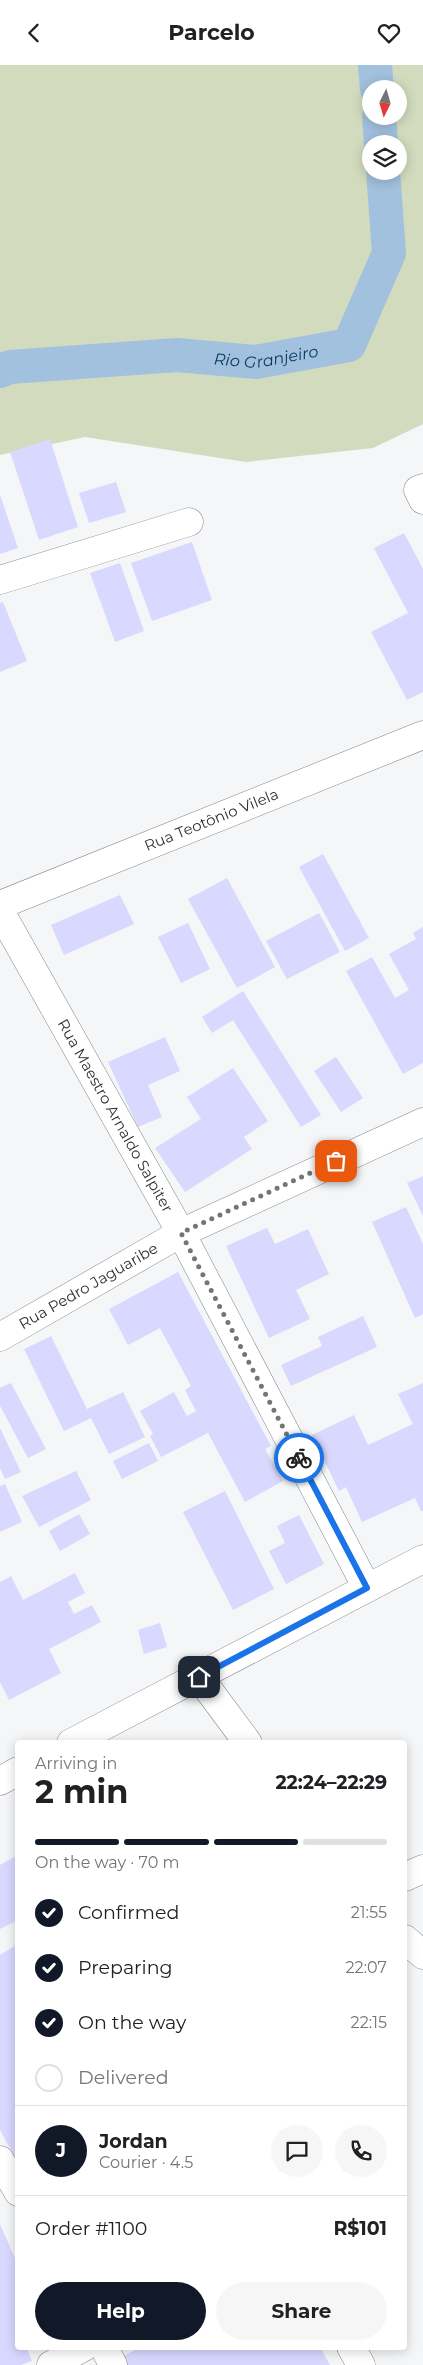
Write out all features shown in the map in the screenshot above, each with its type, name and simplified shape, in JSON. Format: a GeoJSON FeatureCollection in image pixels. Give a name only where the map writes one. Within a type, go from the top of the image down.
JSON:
{"type":"FeatureCollection","features":[{"type":"Feature","properties":{"kind":"street"},"geometry":{"type":"LineString","coordinates":[[0,580],[189,521]]}},
{"type":"Feature","properties":{"kind":"street","name":"Rua Teotônio Vilela"},"geometry":{"type":"LineString","coordinates":[[0,905],[423,735]]}},
{"type":"Feature","properties":{"kind":"street","name":"Rua Maestro Arnaldo Salpiter"},"geometry":{"type":"LineString","coordinates":[[0,911],[181,1233],[367,1588]]}},
{"type":"Feature","properties":{"kind":"street","name":"Rua Pedro Jaguaribe"},"geometry":{"type":"LineString","coordinates":[[0,1337],[181,1233],[423,1121]]}},
{"type":"Feature","properties":{"kind":"street"},"geometry":{"type":"LineString","coordinates":[[77,1740],[423,1559]]}},
{"type":"Feature","properties":{"kind":"street"},"geometry":{"type":"LineString","coordinates":[[199,1677],[246,1740]]}},
{"type":"Feature","properties":{"kind":"street"},"geometry":{"type":"LineString","coordinates":[[0,1781],[15,1773]]}},
{"type":"Feature","properties":{"kind":"street"},"geometry":{"type":"LineString","coordinates":[[407,1876],[423,1869]]}},
{"type":"Feature","properties":{"kind":"street"},"geometry":{"type":"LineString","coordinates":[[407,1941],[423,1955]]}},
{"type":"Feature","properties":{"kind":"street"},"geometry":{"type":"LineString","coordinates":[[0,2160],[15,2187]]}},
{"type":"Feature","properties":{"kind":"street"},"geometry":{"type":"LineString","coordinates":[[51,2365],[78,2350]]}},
{"type":"Feature","properties":{"kind":"street"},"geometry":{"type":"LineString","coordinates":[[106,2350],[113,2365]]}},
{"type":"Feature","properties":{"kind":"street"},"geometry":{"type":"LineString","coordinates":[[353,2350],[361,2365]]}},
{"type":"Feature","properties":{"kind":"green space"},"geometry":{"type":"Polygon","coordinates":[[[0,65],[423,65],[423,424],[373,448],[246,462],[85,437],[0,455],[0,65]]]}},
{"type":"Feature","properties":{"kind":"building"},"geometry":{"type":"Polygon","coordinates":[[[50,439],[78,527],[39,540],[10,452],[50,439]]]}},
{"type":"Feature","properties":{"kind":"building"},"geometry":{"type":"Polygon","coordinates":[[[116,482],[126,512],[89,523],[79,493],[116,482]]]}},
{"type":"Feature","properties":{"kind":"building"},"geometry":{"type":"Polygon","coordinates":[[[0,495],[18,548],[0,554],[0,495]]]}},
{"type":"Feature","properties":{"kind":"building"},"geometry":{"type":"Polygon","coordinates":[[[404,533],[423,569],[423,692],[407,700],[371,632],[408,613],[374,548],[404,533]]]}},
{"type":"Feature","properties":{"kind":"building"},"geometry":{"type":"Polygon","coordinates":[[[192,542],[212,600],[152,621],[131,563],[192,542]]]}},
{"type":"Feature","properties":{"kind":"building"},"geometry":{"type":"Polygon","coordinates":[[[120,563],[144,631],[115,642],[90,573],[120,563]]]}},
{"type":"Feature","properties":{"kind":"building"},"geometry":{"type":"Polygon","coordinates":[[[3,602],[27,661],[0,672],[0,603],[3,602]]]}},
{"type":"Feature","properties":{"kind":"building"},"geometry":{"type":"Polygon","coordinates":[[[323,854],[369,938],[345,951],[299,867],[323,854]]]}},
{"type":"Feature","properties":{"kind":"building"},"geometry":{"type":"Polygon","coordinates":[[[227,878],[275,967],[237,988],[188,899],[227,878]]]}},
{"type":"Feature","properties":{"kind":"building"},"geometry":{"type":"Polygon","coordinates":[[[120,895],[134,924],[64,955],[51,925],[120,895]]]}},
{"type":"Feature","properties":{"kind":"building"},"geometry":{"type":"Polygon","coordinates":[[[319,913],[340,952],[287,979],[266,941],[319,913]]]}},
{"type":"Feature","properties":{"kind":"building"},"geometry":{"type":"Polygon","coordinates":[[[188,923],[210,969],[181,983],[158,937],[188,923]]]}},
{"type":"Feature","properties":{"kind":"building"},"geometry":{"type":"Polygon","coordinates":[[[423,927],[423,1063],[403,1074],[346,971],[372,957],[395,998],[409,990],[389,954],[416,939],[413,933],[423,927]]]}},
{"type":"Feature","properties":{"kind":"building"},"geometry":{"type":"Polygon","coordinates":[[[243,991],[321,1115],[301,1127],[233,1020],[212,1033],[202,1017],[243,991]]]}},
{"type":"Feature","properties":{"kind":"building"},"geometry":{"type":"Polygon","coordinates":[[[165,1037],[180,1071],[148,1085],[162,1117],[138,1127],[108,1062],[165,1037]]]}},
{"type":"Feature","properties":{"kind":"building"},"geometry":{"type":"Polygon","coordinates":[[[336,1057],[363,1098],[341,1112],[314,1071],[336,1057]]]}},
{"type":"Feature","properties":{"kind":"building"},"geometry":{"type":"Polygon","coordinates":[[[233,1068],[268,1121],[244,1137],[252,1149],[185,1192],[155,1148],[201,1119],[187,1097],[233,1068]]]}},
{"type":"Feature","properties":{"kind":"building"},"geometry":{"type":"Polygon","coordinates":[[[423,1176],[423,1216],[407,1183],[423,1176]]]}},
{"type":"Feature","properties":{"kind":"building"},"geometry":{"type":"Polygon","coordinates":[[[406,1207],[423,1244],[423,1314],[415,1318],[372,1222],[406,1207]]]}},
{"type":"Feature","properties":{"kind":"building"},"geometry":{"type":"Polygon","coordinates":[[[267,1228],[275,1244],[308,1229],[329,1274],[296,1290],[310,1319],[269,1338],[226,1246],[267,1228]]]}},
{"type":"Feature","properties":{"kind":"building"},"geometry":{"type":"Polygon","coordinates":[[[178,1272],[271,1446],[265,1449],[283,1481],[245,1502],[208,1433],[161,1457],[150,1436],[153,1434],[140,1411],[174,1392],[187,1416],[196,1411],[185,1390],[191,1386],[160,1328],[128,1345],[109,1309],[178,1272]]]}},
{"type":"Feature","properties":{"kind":"building"},"geometry":{"type":"Polygon","coordinates":[[[363,1316],[377,1347],[291,1386],[281,1365],[322,1346],[318,1337],[363,1316]]]}},
{"type":"Feature","properties":{"kind":"building"},"geometry":{"type":"Polygon","coordinates":[[[51,1336],[87,1409],[123,1392],[145,1437],[109,1454],[91,1418],[64,1431],[24,1349],[51,1336]]]}},
{"type":"Feature","properties":{"kind":"building"},"geometry":{"type":"Polygon","coordinates":[[[11,1383],[46,1449],[28,1458],[0,1406],[0,1388],[11,1383]]]}},
{"type":"Feature","properties":{"kind":"building"},"geometry":{"type":"Polygon","coordinates":[[[423,1383],[423,1511],[421,1511],[415,1498],[362,1522],[346,1487],[339,1491],[312,1435],[354,1415],[368,1445],[413,1424],[398,1394],[423,1383]]]}},
{"type":"Feature","properties":{"kind":"building"},"geometry":{"type":"Polygon","coordinates":[[[0,1428],[21,1472],[5,1479],[0,1468],[0,1428]]]}},
{"type":"Feature","properties":{"kind":"building"},"geometry":{"type":"Polygon","coordinates":[[[149,1443],[158,1461],[122,1479],[113,1461],[149,1443]]]}},
{"type":"Feature","properties":{"kind":"building"},"geometry":{"type":"Polygon","coordinates":[[[76,1471],[91,1500],[39,1527],[22,1496],[76,1471]]]}},
{"type":"Feature","properties":{"kind":"building"},"geometry":{"type":"Polygon","coordinates":[[[5,1484],[22,1522],[0,1532],[0,1486],[5,1484]]]}},
{"type":"Feature","properties":{"kind":"building"},"geometry":{"type":"Polygon","coordinates":[[[225,1491],[274,1589],[233,1610],[183,1512],[225,1491]]]}},
{"type":"Feature","properties":{"kind":"building"},"geometry":{"type":"Polygon","coordinates":[[[79,1514],[90,1534],[60,1551],[49,1531],[79,1514]]]}},
{"type":"Feature","properties":{"kind":"building"},"geometry":{"type":"Polygon","coordinates":[[[299,1515],[324,1564],[286,1584],[269,1551],[285,1543],[277,1526],[299,1515]]]}},
{"type":"Feature","properties":{"kind":"building"},"geometry":{"type":"Polygon","coordinates":[[[75,1573],[85,1593],[68,1602],[74,1614],[92,1605],[101,1622],[49,1649],[61,1673],[9,1700],[0,1682],[0,1582],[11,1576],[23,1600],[75,1573]]]}},
{"type":"Feature","properties":{"kind":"building"},"geometry":{"type":"Polygon","coordinates":[[[160,1623],[167,1647],[144,1654],[138,1630],[160,1623]]]}},
{"type":"Feature","properties":{"kind":"building"},"geometry":{"type":"Polygon","coordinates":[[[15,1857],[15,1922],[0,1929],[0,1865],[15,1857]]]}},
{"type":"Feature","properties":{"kind":"building"},"geometry":{"type":"Polygon","coordinates":[[[15,1946],[15,2158],[0,2130],[0,1955],[15,1946]]]}},
{"type":"Feature","properties":{"kind":"building"},"geometry":{"type":"Polygon","coordinates":[[[0,2224],[15,2258],[15,2350],[27,2350],[32,2361],[21,2365],[0,2365],[0,2224]]]}},
{"type":"Feature","properties":{"kind":"building"},"geometry":{"type":"Polygon","coordinates":[[[135,2350],[322,2350],[330,2365],[120,2365],[117,2360],[135,2350]]]}},
{"type":"Feature","properties":{"kind":"waterway","name":"Rio Granjeiro"},"geometry":{"type":"LineString","coordinates":[[375,65],[376,80]]}},
{"type":"Feature","properties":{"kind":"waterway","name":"Rio Granjeiro"},"geometry":{"type":"LineString","coordinates":[[380,125],[380,135]]}},
{"type":"Feature","properties":{"kind":"waterway","name":"Rio Granjeiro"},"geometry":{"type":"LineString","coordinates":[[0,371],[10,367],[177,355],[256,362],[349,345],[389,253],[384,180]]}},
{"type":"Feature","properties":{"kind":"way so far"},"geometry":{"type":"LineString","coordinates":[[299,1458],[181,1233],[336,1161]]}},
{"type":"Feature","properties":{"kind":"route"},"geometry":{"type":"LineString","coordinates":[[199,1677],[367,1588],[299,1458]]}}]}
